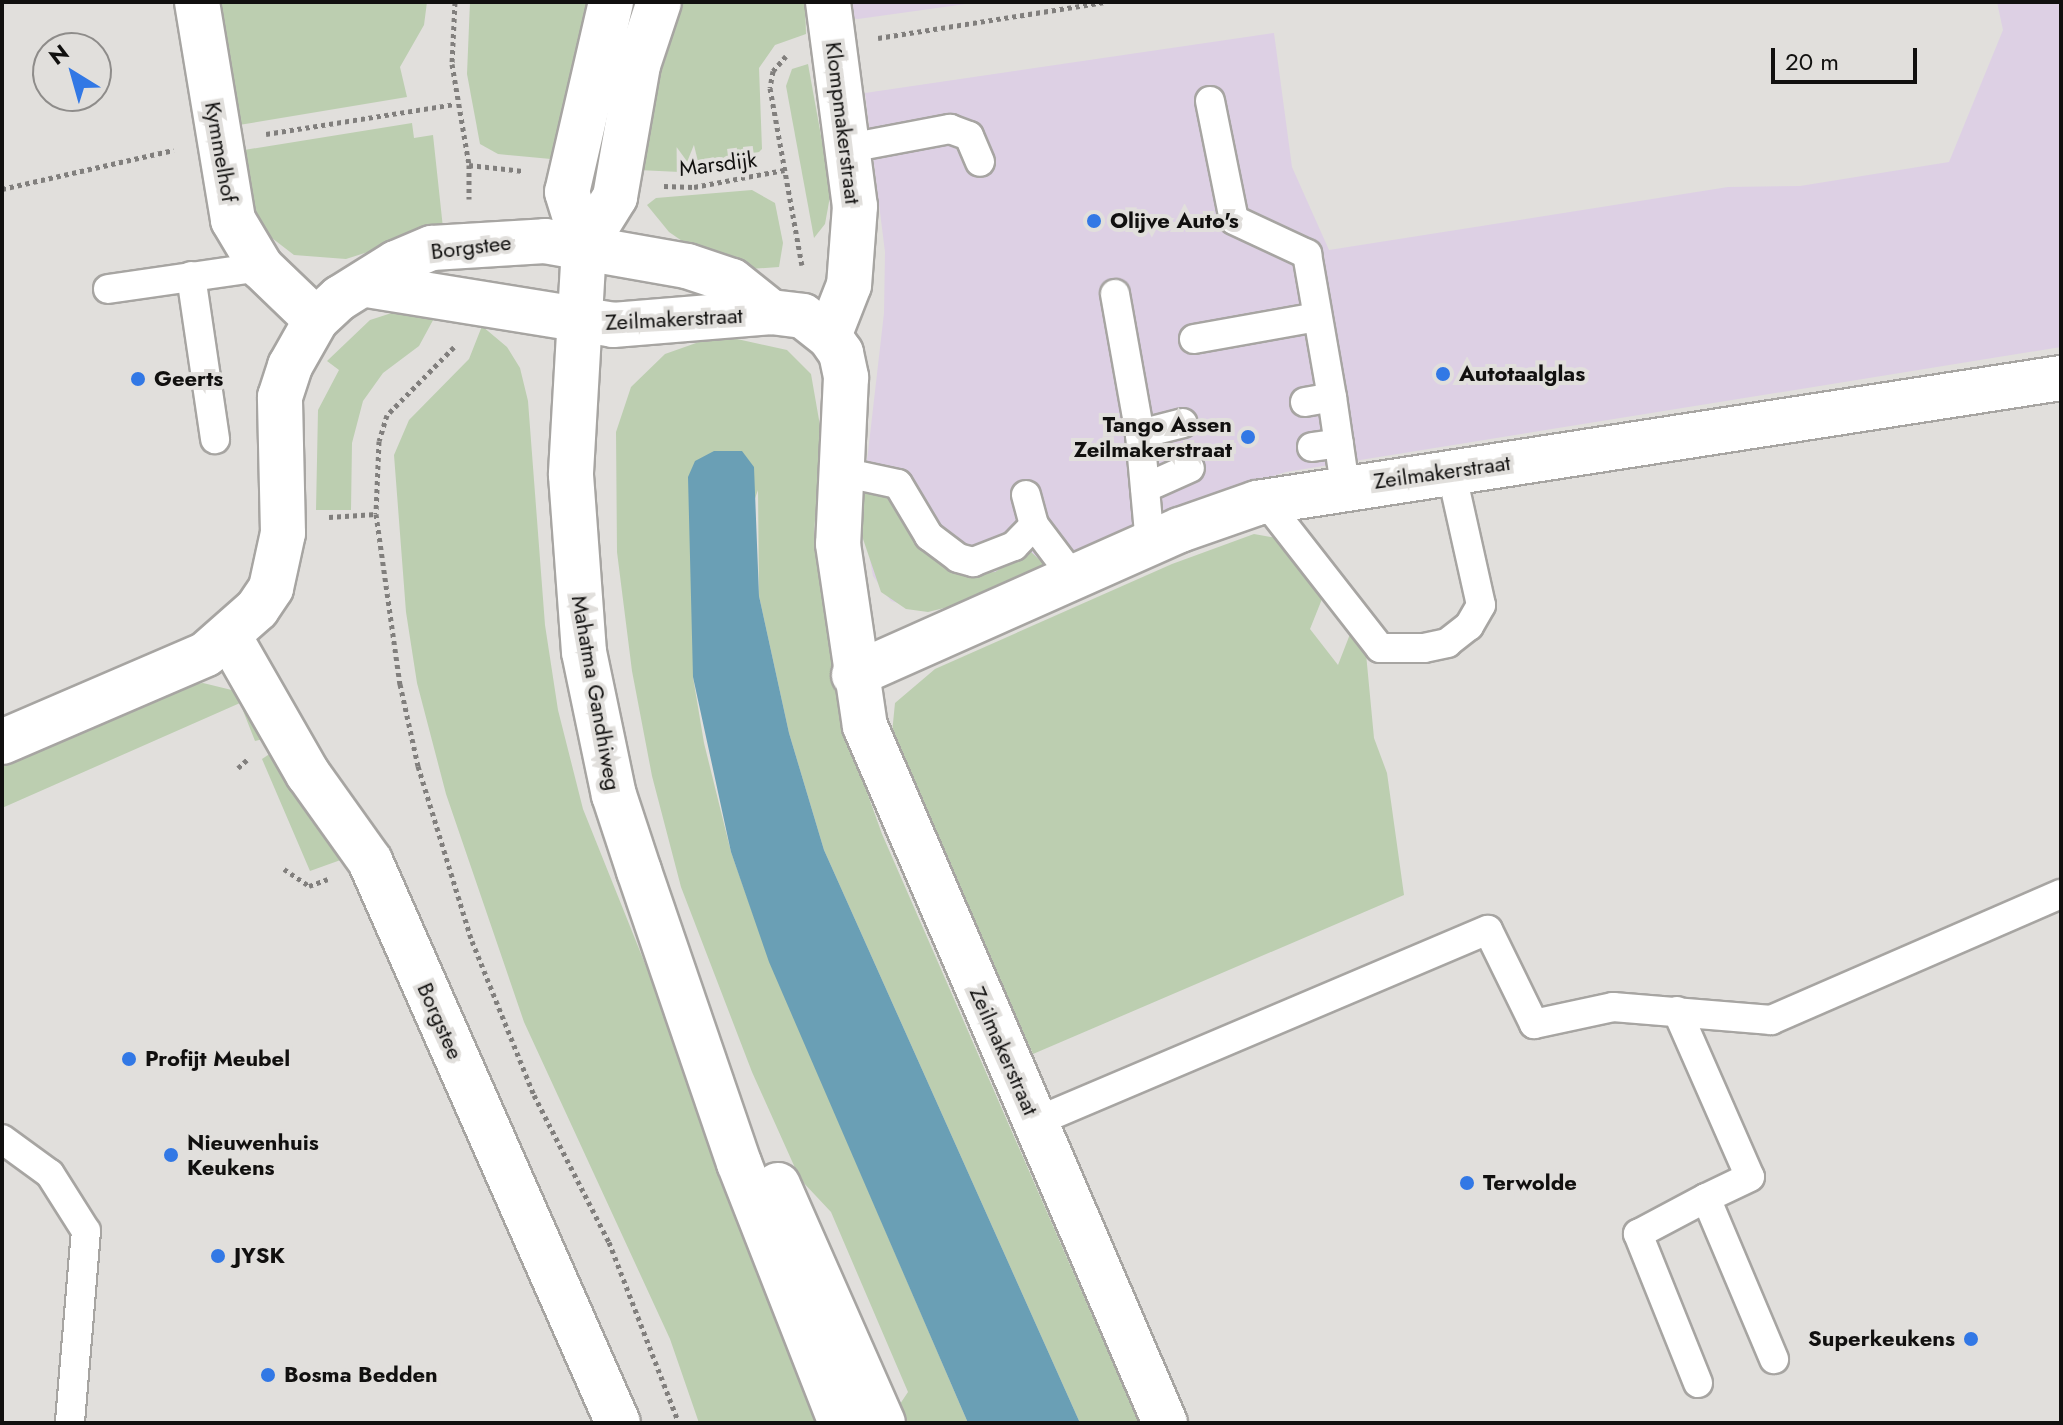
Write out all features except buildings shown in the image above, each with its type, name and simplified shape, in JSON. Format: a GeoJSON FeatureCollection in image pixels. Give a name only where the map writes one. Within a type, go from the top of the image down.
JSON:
{"type":"FeatureCollection","features":[{"type":"Feature","properties":{"kind":"street","name":"Kymmelhof"},"geometry":{"type":"LineString","coordinates":[[197,2],[233,220],[261,267],[316,320]]}},
{"type":"Feature","properties":{"kind":"street","name":"Mahatma Gandhiweg"},"geometry":{"type":"LineString","coordinates":[[611,2],[567,192],[584,247],[576,322],[572,533],[584,652],[614,795],[739,1163],[841,1423]]}},
{"type":"Feature","properties":{"kind":"street","name":"Mahatma Gandhiweg"},"geometry":{"type":"LineString","coordinates":[[584,247],[615,197],[638,65],[659,2]]}},
{"type":"Feature","properties":{"kind":"street","name":"Klompmakerstraat"},"geometry":{"type":"LineString","coordinates":[[828,2],[855,206],[849,285],[829,336]]}},
{"type":"Feature","properties":{"kind":"street","name":"Borgstee"},"geometry":{"type":"LineString","coordinates":[[2,742],[206,654],[230,638],[257,609],[279,563],[280,397],[290,366],[316,320],[340,298],[367,285],[396,263],[432,248],[513,240],[584,247]]}},
{"type":"Feature","properties":{"kind":"street","name":"Zeilmakerstraat"},"geometry":{"type":"LineString","coordinates":[[584,247],[687,266],[732,281],[771,312]]}},
{"type":"Feature","properties":{"kind":"street","name":"Borgstee"},"geometry":{"type":"LineString","coordinates":[[367,285],[576,322]]}},
{"type":"Feature","properties":{"kind":"street","name":"Zeilmakerstraat"},"geometry":{"type":"LineString","coordinates":[[576,322],[613,325],[771,312],[803,316],[829,336],[841,353],[846,377],[838,544],[854,675],[882,774],[1165,1423]]}},
{"type":"Feature","properties":{"kind":"street","name":"Zeilmakerstraat"},"geometry":{"type":"LineString","coordinates":[[854,675],[1150,544],[1266,502],[1345,486],[2061,378]]}},
{"type":"Feature","properties":{"kind":"street","name":"Borgstee"},"geometry":{"type":"LineString","coordinates":[[230,638],[308,774],[370,861],[618,1423]]}},
{"type":"Feature","properties":{"kind":"street","name":"Mahatma Gandhiweg"},"geometry":{"type":"LineString","coordinates":[[679,986],[763,1152],[883,1423]]}},
{"type":"Feature","properties":{"kind":"lane"},"geometry":{"type":"LineString","coordinates":[[1210,101],[1234,220],[1307,254],[1317,317],[1318,400],[1325,445],[1345,486]]}},
{"type":"Feature","properties":{"kind":"lane"},"geometry":{"type":"LineString","coordinates":[[849,148],[950,129],[969,136],[980,162]]}},
{"type":"Feature","properties":{"kind":"lane"},"geometry":{"type":"LineString","coordinates":[[108,289],[261,267]]}},
{"type":"Feature","properties":{"kind":"lane"},"geometry":{"type":"LineString","coordinates":[[191,276],[215,439]]}},
{"type":"Feature","properties":{"kind":"lane"},"geometry":{"type":"LineString","coordinates":[[1115,294],[1140,434],[1150,544]]}},
{"type":"Feature","properties":{"kind":"lane"},"geometry":{"type":"LineString","coordinates":[[1194,339],[1317,317]]}},
{"type":"Feature","properties":{"kind":"lane"},"geometry":{"type":"LineString","coordinates":[[1140,434],[1183,423]]}},
{"type":"Feature","properties":{"kind":"lane"},"geometry":{"type":"LineString","coordinates":[[1145,488],[1190,468]]}},
{"type":"Feature","properties":{"kind":"lane"},"geometry":{"type":"LineString","coordinates":[[1266,502],[1380,648],[1424,648],[1447,643],[1469,626],[1481,605],[1451,471]]}},
{"type":"Feature","properties":{"kind":"lane"},"geometry":{"type":"LineString","coordinates":[[842,472],[898,484],[929,536],[973,562],[1014,546],[1034,525]]}},
{"type":"Feature","properties":{"kind":"lane"},"geometry":{"type":"LineString","coordinates":[[1026,495],[1034,525],[1074,578]]}},
{"type":"Feature","properties":{"kind":"lane"},"geometry":{"type":"LineString","coordinates":[[1035,1122],[1488,930],[1534,1024],[1613,1007],[1771,1020],[2061,894]]}},
{"type":"Feature","properties":{"kind":"lane"},"geometry":{"type":"LineString","coordinates":[[1677,1011],[1750,1177],[1638,1234],[1698,1383]]}},
{"type":"Feature","properties":{"kind":"lane"},"geometry":{"type":"LineString","coordinates":[[2,1139],[50,1174],[86,1231],[70,1423]]}},
{"type":"Feature","properties":{"kind":"lane"},"geometry":{"type":"LineString","coordinates":[[1706,1198],[1774,1359]]}},
{"type":"Feature","properties":{"kind":"path"},"geometry":{"type":"LineString","coordinates":[[455,2],[455,104],[469,165]]}},
{"type":"Feature","properties":{"kind":"path","name":"Marsdijk"},"geometry":{"type":"LineString","coordinates":[[617,181],[694,187],[784,170],[770,80],[784,57],[833,46],[1106,2]]}},
{"type":"Feature","properties":{"kind":"path"},"geometry":{"type":"LineString","coordinates":[[2,189],[219,141],[455,104]]}},
{"type":"Feature","properties":{"kind":"path"},"geometry":{"type":"LineString","coordinates":[[465,301],[459,337],[450,354],[387,415],[379,441],[376,514],[388,624],[418,766],[472,941],[534,1095],[609,1242],[679,1423]]}},
{"type":"Feature","properties":{"kind":"shaded area"},"geometry":{"type":"Polygon","coordinates":[[[766,2],[980,2],[858,19],[764,7],[766,2]]]}},
{"type":"Feature","properties":{"kind":"shaded area"},"geometry":{"type":"Polygon","coordinates":[[[1997,2],[2061,2],[2061,347],[1286,472],[1195,500],[960,603],[928,612],[891,601],[873,576],[861,513],[884,313],[885,252],[865,93],[1274,33],[1292,167],[1329,250],[1728,187],[1800,186],[1949,162],[2003,30],[1997,2]]]}},
{"type":"Feature","properties":{"kind":"green space"},"geometry":{"type":"Polygon","coordinates":[[[220,2],[427,2],[424,25],[400,67],[407,97],[239,125],[220,2]]]}},
{"type":"Feature","properties":{"kind":"green space"},"geometry":{"type":"Polygon","coordinates":[[[470,2],[598,2],[551,159],[498,154],[480,144],[467,74],[470,2]]]}},
{"type":"Feature","properties":{"kind":"green space"},"geometry":{"type":"Polygon","coordinates":[[[680,2],[805,2],[806,34],[775,45],[759,68],[762,149],[744,167],[701,173],[638,170],[651,83],[680,2]]]}},
{"type":"Feature","properties":{"kind":"green space"},"geometry":{"type":"Polygon","coordinates":[[[808,64],[831,191],[825,224],[814,238],[786,86],[792,69],[808,64]]]}},
{"type":"Feature","properties":{"kind":"green space"},"geometry":{"type":"Polygon","coordinates":[[[412,123],[414,138],[433,135],[443,228],[346,259],[294,255],[268,235],[254,207],[244,150],[412,123]]]}},
{"type":"Feature","properties":{"kind":"green space"},"geometry":{"type":"Polygon","coordinates":[[[752,190],[775,203],[783,243],[779,267],[749,269],[698,252],[669,232],[647,205],[656,198],[752,190]]]}},
{"type":"Feature","properties":{"kind":"green space"},"geometry":{"type":"Polygon","coordinates":[[[404,309],[438,311],[419,346],[383,373],[363,401],[352,443],[351,510],[316,510],[318,410],[339,370],[327,361],[370,320],[404,309]]]}},
{"type":"Feature","properties":{"kind":"green space"},"geometry":{"type":"Polygon","coordinates":[[[482,326],[507,347],[520,368],[528,401],[545,625],[558,710],[583,809],[829,1423],[699,1423],[670,1339],[524,1022],[446,794],[417,683],[406,612],[394,455],[409,420],[469,359],[482,326]]]}},
{"type":"Feature","properties":{"kind":"green space"},"geometry":{"type":"Polygon","coordinates":[[[737,339],[787,350],[811,374],[822,437],[814,533],[854,756],[882,834],[1139,1423],[1080,1423],[824,850],[789,733],[759,596],[758,490],[693,677],[704,743],[731,852],[770,962],[968,1423],[905,1423],[898,1407],[908,1392],[831,1212],[800,1179],[752,1072],[681,887],[652,776],[632,671],[617,552],[616,432],[631,387],[665,354],[699,342],[737,339]]]}},
{"type":"Feature","properties":{"kind":"green space"},"geometry":{"type":"Polygon","coordinates":[[[881,489],[980,573],[995,572],[1029,550],[1045,565],[952,606],[928,612],[906,609],[881,592],[862,536],[863,493],[881,489]]]}},
{"type":"Feature","properties":{"kind":"green space"},"geometry":{"type":"Polygon","coordinates":[[[1254,534],[1277,538],[1324,594],[1310,629],[1338,665],[1352,629],[1365,643],[1374,738],[1387,773],[1404,895],[1033,1054],[902,762],[892,733],[895,703],[935,669],[1172,564],[1254,534]]]}},
{"type":"Feature","properties":{"kind":"green space"},"geometry":{"type":"Polygon","coordinates":[[[203,683],[240,692],[267,738],[255,741],[240,703],[2,808],[2,766],[183,686],[203,683]]]}},
{"type":"Feature","properties":{"kind":"green space"},"geometry":{"type":"Polygon","coordinates":[[[274,751],[312,822],[349,857],[310,871],[262,759],[274,751]]]}},
{"type":"Feature","properties":{"kind":"water"},"geometry":{"type":"Polygon","coordinates":[[[714,451],[742,451],[754,467],[759,596],[789,733],[824,850],[1080,1423],[968,1423],[769,962],[731,852],[693,677],[688,477],[695,461],[714,451]]]}},
{"type":"Feature","properties":{"kind":"place","name":"Olijve Auto's"},"geometry":{"type":"Point","coordinates":[1094,221]}},
{"type":"Feature","properties":{"kind":"place","name":"Autotaalglas"},"geometry":{"type":"Point","coordinates":[1443,374]}},
{"type":"Feature","properties":{"kind":"place","name":"Geerts"},"geometry":{"type":"Point","coordinates":[138,379]}},
{"type":"Feature","properties":{"kind":"place","name":"Tango Assen Zeilmakerstraat"},"geometry":{"type":"Point","coordinates":[1248,437]}},
{"type":"Feature","properties":{"kind":"place","name":"Profijt Meubel"},"geometry":{"type":"Point","coordinates":[129,1059]}},
{"type":"Feature","properties":{"kind":"place","name":"Nieuwenhuis Keukens"},"geometry":{"type":"Point","coordinates":[171,1155]}},
{"type":"Feature","properties":{"kind":"place","name":"Terwolde"},"geometry":{"type":"Point","coordinates":[1467,1183]}},
{"type":"Feature","properties":{"kind":"place","name":"JYSK"},"geometry":{"type":"Point","coordinates":[218,1256]}},
{"type":"Feature","properties":{"kind":"place","name":"Superkeukens"},"geometry":{"type":"Point","coordinates":[1971,1339]}},
{"type":"Feature","properties":{"kind":"place","name":"Bosma Bedden"},"geometry":{"type":"Point","coordinates":[268,1375]}}]}
